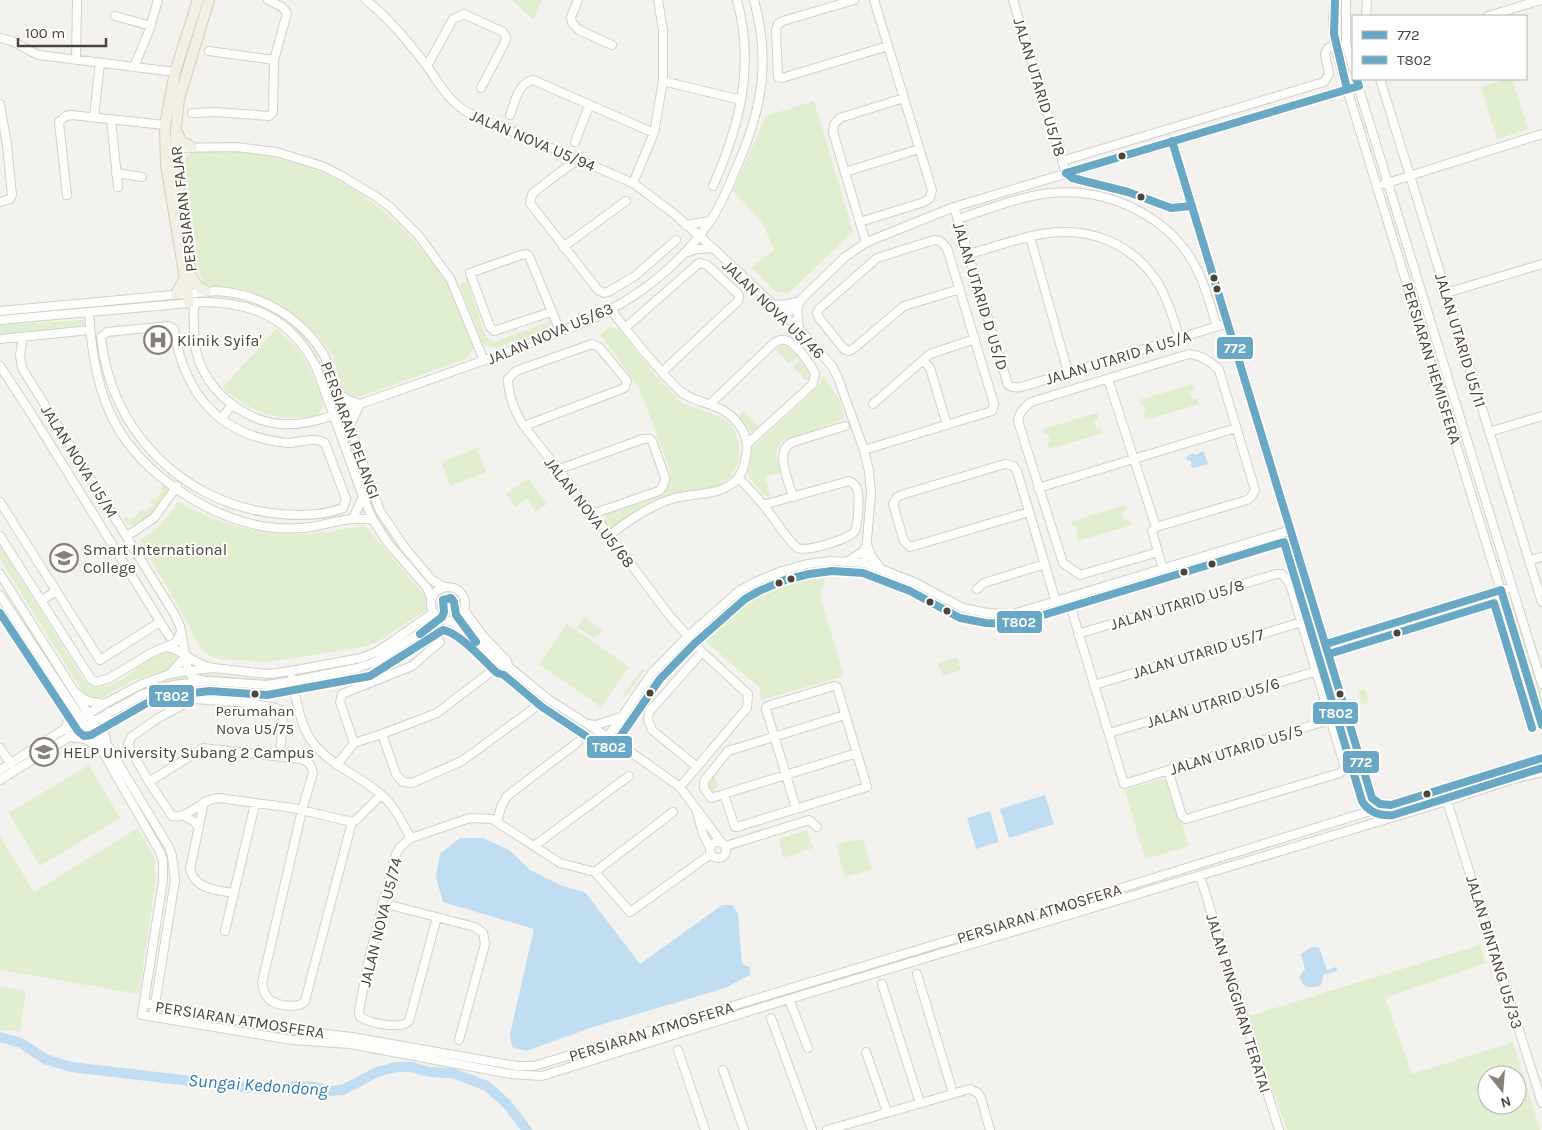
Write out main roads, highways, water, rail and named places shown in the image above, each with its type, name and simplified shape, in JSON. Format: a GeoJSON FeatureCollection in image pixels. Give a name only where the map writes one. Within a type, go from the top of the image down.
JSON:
{"type":"FeatureCollection","features":[{"type":"Feature","properties":{"kind":"main road"},"geometry":{"type":"LineString","coordinates":[[192,303],[188,277],[177,237],[169,148],[165,125],[175,72],[198,0]]}},
{"type":"Feature","properties":{"kind":"main road","name":"PERSIARAN FAJAR"},"geometry":{"type":"LineString","coordinates":[[188,277],[175,164],[169,148],[176,128],[183,82],[209,0]]}},
{"type":"Feature","properties":{"kind":"main road"},"geometry":{"type":"LineString","coordinates":[[175,164],[181,154],[192,147],[180,140],[176,128]]}},
{"type":"Feature","properties":{"kind":"main road"},"geometry":{"type":"LineString","coordinates":[[188,277],[206,292]]}},
{"type":"Feature","properties":{"kind":"main road"},"geometry":{"type":"LineString","coordinates":[[177,299],[180,289],[188,277]]}},
{"type":"Feature","properties":{"kind":"water"},"geometry":{"type":"Polygon","coordinates":[[[1203,451],[1208,464],[1193,468],[1191,461],[1187,460],[1186,457],[1203,451]]]}},
{"type":"Feature","properties":{"kind":"water"},"geometry":{"type":"Polygon","coordinates":[[[1045,795],[1054,824],[1009,838],[1000,809],[1045,795]]]}},
{"type":"Feature","properties":{"kind":"water"},"geometry":{"type":"Polygon","coordinates":[[[990,811],[999,842],[976,849],[967,818],[990,811]]]}},
{"type":"Feature","properties":{"kind":"water"},"geometry":{"type":"Polygon","coordinates":[[[460,838],[483,838],[509,850],[530,870],[562,886],[585,892],[640,964],[722,905],[732,905],[738,914],[742,964],[750,967],[750,975],[725,988],[593,1027],[526,1051],[512,1047],[510,1034],[534,929],[443,902],[436,877],[440,854],[460,838]]]}},
{"type":"Feature","properties":{"kind":"water"},"geometry":{"type":"Polygon","coordinates":[[[1312,947],[1319,947],[1327,970],[1336,967],[1337,970],[1324,975],[1321,985],[1310,987],[1304,985],[1301,980],[1300,976],[1305,969],[1301,954],[1312,947]]]}},
{"type":"Feature","properties":{"kind":"waterway","name":"Sungai Kedondong"},"geometry":{"type":"LineString","coordinates":[[0,1037],[21,1043],[45,1059],[71,1067],[251,1088],[280,1089],[296,1086],[315,1087],[330,1091],[343,1090],[377,1072],[396,1067],[412,1067],[429,1072],[452,1073],[487,1086],[507,1104],[527,1130]]}},
{"type":"Feature","properties":{"kind":"place","name":"Klinik Syifa'"},"geometry":{"type":"Point","coordinates":[158,340]}},
{"type":"Feature","properties":{"kind":"place","name":"Smart International College"},"geometry":{"type":"Point","coordinates":[64,558]}},
{"type":"Feature","properties":{"kind":"place","name":"Perumahan Nova U5/75"},"geometry":{"type":"Point","coordinates":[255,694]}},
{"type":"Feature","properties":{"kind":"place","name":"HELP University Subang 2 Campus"},"geometry":{"type":"Point","coordinates":[44,752]}}]}
